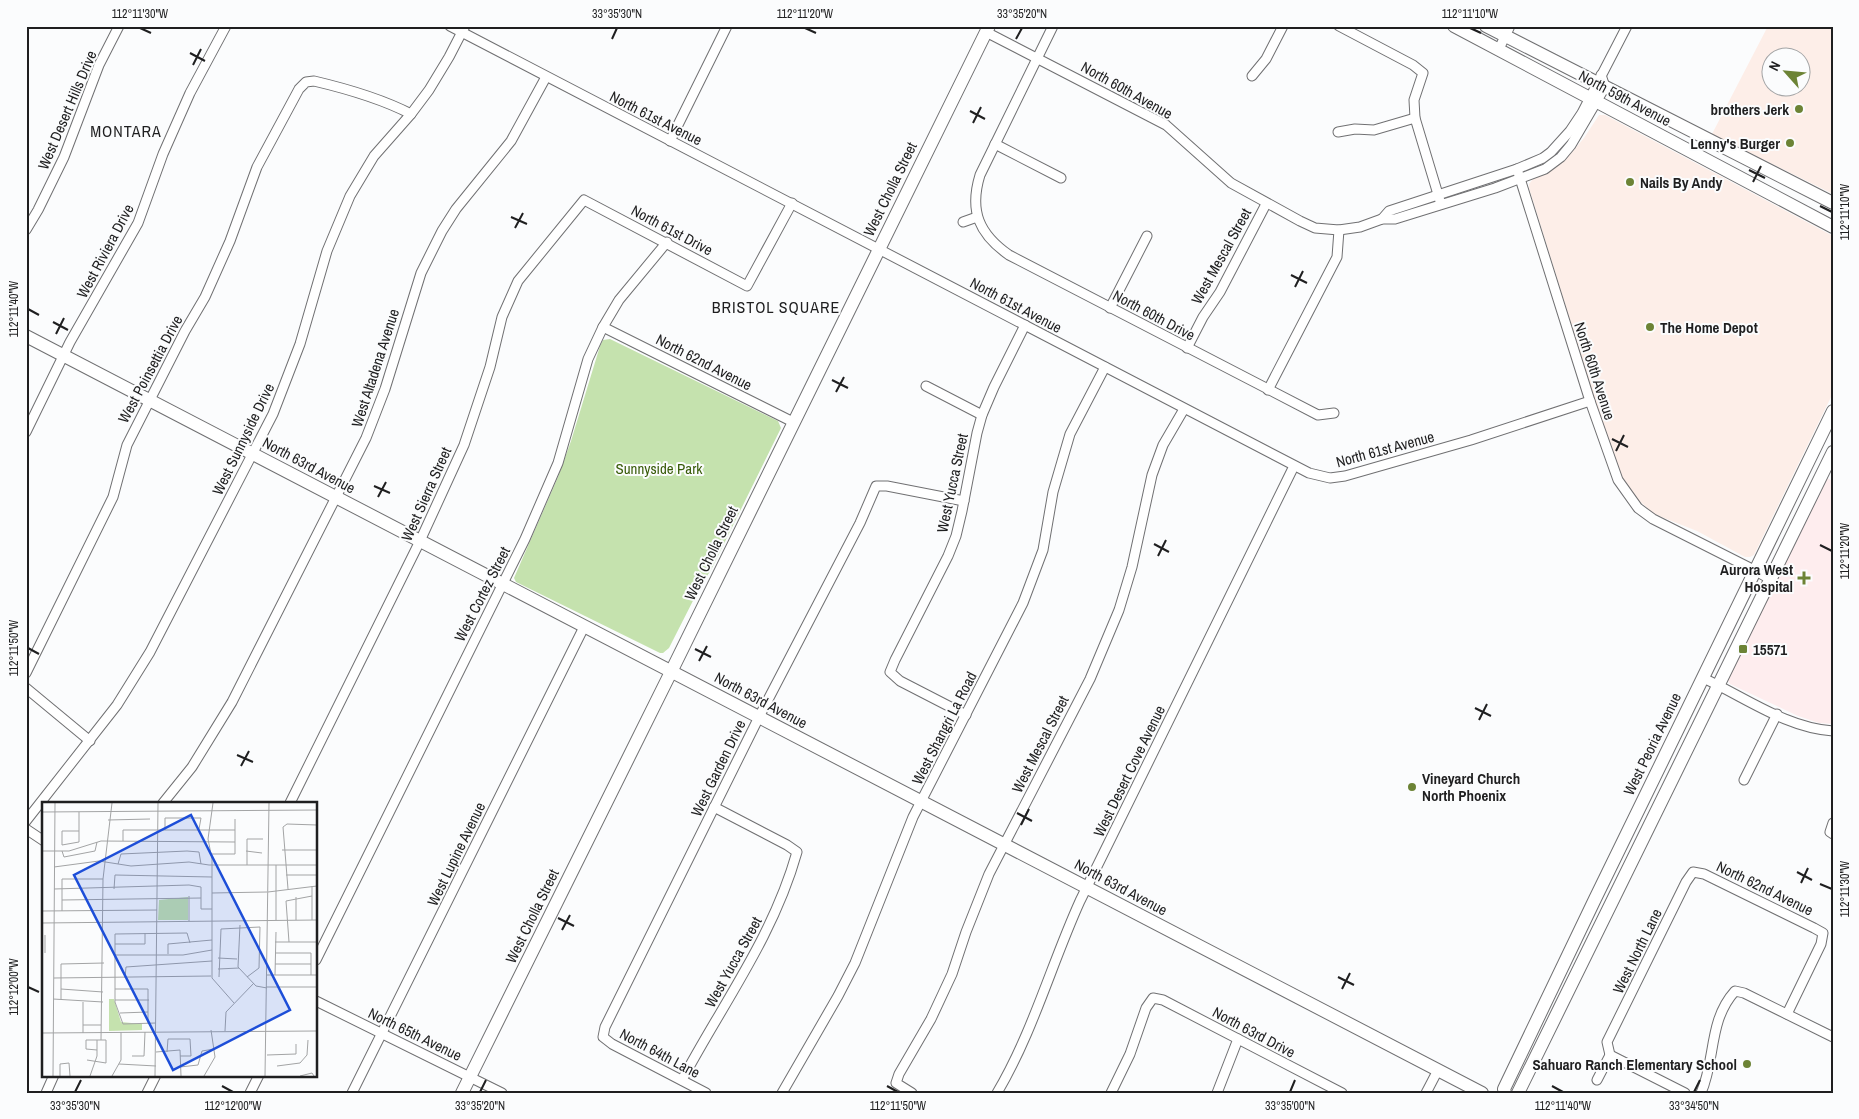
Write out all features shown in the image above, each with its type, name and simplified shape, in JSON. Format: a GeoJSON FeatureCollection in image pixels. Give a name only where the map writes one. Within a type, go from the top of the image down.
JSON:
{"type":"FeatureCollection","features":[{"type":"Feature","properties":{"kind":"street","name":"West Desert Hills Drive"},"geometry":{"type":"LineString","coordinates":[[26,230],[64,157],[99,65],[119,26]]}},
{"type":"Feature","properties":{"kind":"street","name":"West Riviera Drive"},"geometry":{"type":"LineString","coordinates":[[26,432],[63,356],[138,223],[190,93],[226,26]]}},
{"type":"Feature","properties":{"kind":"street","name":"North 61st Avenue"},"geometry":{"type":"LineString","coordinates":[[450,26],[463,29],[546,77],[879,248],[1294,466],[1319,476],[1330,478],[1345,476],[1471,440],[1590,401]]}},
{"type":"Feature","properties":{"kind":"street"},"geometry":{"type":"LineString","coordinates":[[670,141],[727,26]]}},
{"type":"Feature","properties":{"kind":"street"},"geometry":{"type":"LineString","coordinates":[[963,222],[977,217],[976,186],[980,175],[1053,26]]}},
{"type":"Feature","properties":{"kind":"street"},"geometry":{"type":"LineString","coordinates":[[1252,76],[1266,59],[1283,26]]}},
{"type":"Feature","properties":{"kind":"street"},"geometry":{"type":"LineString","coordinates":[[1339,26],[1413,65],[1423,73],[1414,100],[1415,118],[1441,205]]}},
{"type":"Feature","properties":{"kind":"street","name":"North 59th Avenue"},"geometry":{"type":"LineString","coordinates":[[1454,26],[1833,227]]}},
{"type":"Feature","properties":{"kind":"street","name":"North 59th Avenue"},"geometry":{"type":"LineString","coordinates":[[1486,26],[1508,31],[1833,202]]}},
{"type":"Feature","properties":{"kind":"street"},"geometry":{"type":"LineString","coordinates":[[1520,180],[1545,169],[1560,157],[1579,134],[1626,26]]}},
{"type":"Feature","properties":{"kind":"street","name":"West Sunnyside Drive"},"geometry":{"type":"LineString","coordinates":[[26,821],[117,705],[150,652],[273,414],[300,344],[328,251],[350,196],[374,156],[411,114],[445,64],[463,29]]}},
{"type":"Feature","properties":{"kind":"street","name":"North 60th Avenue"},"geometry":{"type":"LineString","coordinates":[[988,29],[1037,58],[1166,125],[1231,183],[1266,204],[1315,228],[1339,230],[1360,227],[1382,219],[1395,219],[1520,180]]}},
{"type":"Feature","properties":{"kind":"street","name":"West Cholla Street"},"geometry":{"type":"LineString","coordinates":[[462,1093],[988,29]]}},
{"type":"Feature","properties":{"kind":"street"},"geometry":{"type":"LineString","coordinates":[[1499,49],[1508,31]]}},
{"type":"Feature","properties":{"kind":"street","name":"West Altadena Avenue"},"geometry":{"type":"LineString","coordinates":[[164,802],[192,767],[232,702],[366,438],[385,389],[413,294],[442,231],[456,210],[511,141],[546,77]]}},
{"type":"Feature","properties":{"kind":"street","name":"West Poinsettia Drive"},"geometry":{"type":"LineString","coordinates":[[26,673],[113,497],[127,444],[185,331],[205,297],[230,241],[257,167],[299,89],[306,82],[314,81],[384,101],[411,114]]}},
{"type":"Feature","properties":{"kind":"street"},"geometry":{"type":"LineString","coordinates":[[1517,169],[1544,158],[1551,152],[1593,100]]}},
{"type":"Feature","properties":{"kind":"street"},"geometry":{"type":"LineString","coordinates":[[1338,132],[1355,129],[1374,130],[1415,118]]}},
{"type":"Feature","properties":{"kind":"street"},"geometry":{"type":"LineString","coordinates":[[995,144],[1061,178]]}},
{"type":"Feature","properties":{"kind":"street","name":"North 60th Avenue"},"geometry":{"type":"LineString","coordinates":[[1382,219],[1389,211],[1517,169],[1590,401],[1613,468],[1625,491],[1638,508],[1663,525],[1770,579]]}},
{"type":"Feature","properties":{"kind":"street","name":"North 61st Drive"},"geometry":{"type":"LineString","coordinates":[[584,200],[667,242],[747,286],[792,203]]}},
{"type":"Feature","properties":{"kind":"street","name":"West Sierra Street"},"geometry":{"type":"LineString","coordinates":[[290,802],[420,541],[464,445],[490,367],[502,317],[518,281],[584,200]]}},
{"type":"Feature","properties":{"kind":"street","name":"West Mescal Street"},"geometry":{"type":"LineString","coordinates":[[1187,348],[1202,317],[1220,292],[1266,204]]}},
{"type":"Feature","properties":{"kind":"street","name":"North 60th Drive"},"geometry":{"type":"LineString","coordinates":[[977,217],[986,236],[998,248],[1009,255],[1268,390],[1318,414],[1334,413]]}},
{"type":"Feature","properties":{"kind":"street"},"geometry":{"type":"LineString","coordinates":[[1268,390],[1334,263],[1338,249],[1339,230]]}},
{"type":"Feature","properties":{"kind":"street"},"geometry":{"type":"LineString","coordinates":[[1110,308],[1147,236]]}},
{"type":"Feature","properties":{"kind":"street","name":"West Cortez Street"},"geometry":{"type":"LineString","coordinates":[[318,956],[524,539],[558,463],[588,359],[603,327],[620,300],[667,242]]}},
{"type":"Feature","properties":{"kind":"street","name":"West Yucca Street"},"geometry":{"type":"LineString","coordinates":[[966,715],[900,681],[890,672],[894,660],[948,556],[956,536],[982,415],[1025,326]]}},
{"type":"Feature","properties":{"kind":"street","name":"North 62nd Avenue"},"geometry":{"type":"LineString","coordinates":[[603,327],[793,422]]}},
{"type":"Feature","properties":{"kind":"street","name":"North 63rd Avenue"},"geometry":{"type":"LineString","coordinates":[[26,336],[1482,1093]]}},
{"type":"Feature","properties":{"kind":"street","name":"West Shangri La Road"},"geometry":{"type":"LineString","coordinates":[[782,1093],[838,996],[854,963],[898,853],[921,802],[1024,603],[1043,550],[1054,492],[1070,434],[1105,367]]}},
{"type":"Feature","properties":{"kind":"street"},"geometry":{"type":"LineString","coordinates":[[926,386],[982,415]]}},
{"type":"Feature","properties":{"kind":"street","name":"West Mescal Street"},"geometry":{"type":"LineString","coordinates":[[912,1093],[896,1083],[899,1074],[931,1019],[952,974],[988,874],[1090,679],[1119,610],[1132,567],[1152,474],[1163,445],[1184,408]]}},
{"type":"Feature","properties":{"kind":"street","name":"West Peoria Avenue"},"geometry":{"type":"LineString","coordinates":[[1505,1093],[1504,1089],[1648,790],[1832,417]]}},
{"type":"Feature","properties":{"kind":"street"},"geometry":{"type":"LineString","coordinates":[[1518,1093],[1833,452]]}},
{"type":"Feature","properties":{"kind":"street","name":"West Desert Cove Avenue"},"geometry":{"type":"LineString","coordinates":[[997,1093],[1032,1024],[1066,933],[1087,888],[1294,466]]}},
{"type":"Feature","properties":{"kind":"street","name":"West Garden Drive"},"geometry":{"type":"LineString","coordinates":[[603,1038],[605,1026],[759,718],[860,523],[876,486],[887,486],[964,501]]}},
{"type":"Feature","properties":{"kind":"street","name":"West Lupine Avenue"},"geometry":{"type":"LineString","coordinates":[[352,1093],[584,627]]}},
{"type":"Feature","properties":{"kind":"street"},"geometry":{"type":"LineString","coordinates":[[1703,678],[1802,726],[1833,731]]}},
{"type":"Feature","properties":{"kind":"street"},"geometry":{"type":"LineString","coordinates":[[26,688],[90,741]]}},
{"type":"Feature","properties":{"kind":"street"},"geometry":{"type":"LineString","coordinates":[[1744,780],[1777,714]]}},
{"type":"Feature","properties":{"kind":"street"},"geometry":{"type":"LineString","coordinates":[[1620,885],[1624,859],[1652,802],[1648,790]]}},
{"type":"Feature","properties":{"kind":"street","name":"West Yucca Street"},"geometry":{"type":"LineString","coordinates":[[682,1080],[767,932],[783,896],[797,852],[787,844],[714,807]]}},
{"type":"Feature","properties":{"kind":"street"},"geometry":{"type":"LineString","coordinates":[[26,829],[42,840]]}},
{"type":"Feature","properties":{"kind":"street","name":"North 62nd Avenue"},"geometry":{"type":"LineString","coordinates":[[1693,872],[1704,874],[1823,933],[1821,944],[1787,1014]]}},
{"type":"Feature","properties":{"kind":"street","name":"West North Lane"},"geometry":{"type":"LineString","coordinates":[[1610,1054],[1607,1042],[1686,882],[1693,872]]}},
{"type":"Feature","properties":{"kind":"street"},"geometry":{"type":"LineString","coordinates":[[1701,1093],[1707,1074],[1715,1029],[1728,999],[1735,991],[1744,993],[1833,1037]]}},
{"type":"Feature","properties":{"kind":"street","name":"North 63rd Drive"},"geometry":{"type":"LineString","coordinates":[[1111,1093],[1130,1054],[1146,1008],[1153,998],[1163,1000],[1342,1093]]}},
{"type":"Feature","properties":{"kind":"street","name":"North 65th Avenue"},"geometry":{"type":"LineString","coordinates":[[318,1002],[502,1093]]}},
{"type":"Feature","properties":{"kind":"street","name":"North 64th Lane"},"geometry":{"type":"LineString","coordinates":[[603,1038],[706,1093]]}},
{"type":"Feature","properties":{"kind":"street"},"geometry":{"type":"LineString","coordinates":[[1217,1093],[1238,1039]]}},
{"type":"Feature","properties":{"kind":"street"},"geometry":{"type":"LineString","coordinates":[[1597,1080],[1610,1054],[1685,1093]]}},
{"type":"Feature","properties":{"kind":"street"},"geometry":{"type":"LineString","coordinates":[[1426,1093],[1438,1070]]}},
{"type":"Feature","properties":{"kind":"street"},"geometry":{"type":"LineString","coordinates":[[46,1093],[54,1076]]}},
{"type":"Feature","properties":{"kind":"street"},"geometry":{"type":"LineString","coordinates":[[148,1093],[156,1076]]}},
{"type":"Feature","properties":{"kind":"street"},"geometry":{"type":"LineString","coordinates":[[250,1093],[258,1076]]}},
{"type":"Feature","properties":{"kind":"street"},"geometry":{"type":"LineString","coordinates":[[1320,1093],[1323,1083]]}},
{"type":"Feature","properties":{"kind":"shaded area"},"geometry":{"type":"Polygon","coordinates":[[[1768,26],[1833,26],[1833,194],[1712,134],[1768,26]]]}},
{"type":"Feature","properties":{"kind":"shaded area"},"geometry":{"type":"Polygon","coordinates":[[[1599,115],[1605,115],[1833,236],[1833,393],[1754,555],[1750,557],[1745,557],[1697,531],[1654,514],[1634,496],[1619,473],[1611,452],[1529,188],[1529,184],[1533,179],[1553,169],[1572,152],[1599,115]]]}},
{"type":"Feature","properties":{"kind":"shaded area","name":"Aurora West Hospital"},"geometry":{"type":"Polygon","coordinates":[[[1825,477],[1833,481],[1833,724],[1819,723],[1798,716],[1730,684],[1727,679],[1825,477]]]}},
{"type":"Feature","properties":{"kind":"green space","name":"Sunnyside Park"},"geometry":{"type":"Polygon","coordinates":[[[610,339],[778,421],[781,428],[711,570],[701,585],[669,648],[663,653],[516,582],[514,578],[558,477],[600,346],[603,340],[610,339]]]}},
{"type":"Feature","properties":{"kind":"place","name":"brothers Jerk"},"geometry":{"type":"Point","coordinates":[1799,109]}},
{"type":"Feature","properties":{"kind":"place","name":"Lenny's Burger"},"geometry":{"type":"Point","coordinates":[1790,143]}},
{"type":"Feature","properties":{"kind":"place","name":"Nails By Andy"},"geometry":{"type":"Point","coordinates":[1630,182]}},
{"type":"Feature","properties":{"kind":"place","name":"The Home Depot"},"geometry":{"type":"Point","coordinates":[1650,327]}},
{"type":"Feature","properties":{"kind":"place","name":"Aurora West Hospital"},"geometry":{"type":"Point","coordinates":[1804,578]}},
{"type":"Feature","properties":{"kind":"place","name":"15571"},"geometry":{"type":"Point","coordinates":[1743,649]}},
{"type":"Feature","properties":{"kind":"place","name":"Vineyard Church North Phoenix"},"geometry":{"type":"Point","coordinates":[1412,787]}},
{"type":"Feature","properties":{"kind":"place","name":"Sahuaro Ranch Elementary School"},"geometry":{"type":"Point","coordinates":[1747,1064]}},
{"type":"Feature","properties":{"kind":"district","name":"MONTARA"},"geometry":{"type":"Point","coordinates":[126,131]}},
{"type":"Feature","properties":{"kind":"district","name":"BRISTOL SQUARE"},"geometry":{"type":"Point","coordinates":[776,307]}}]}
